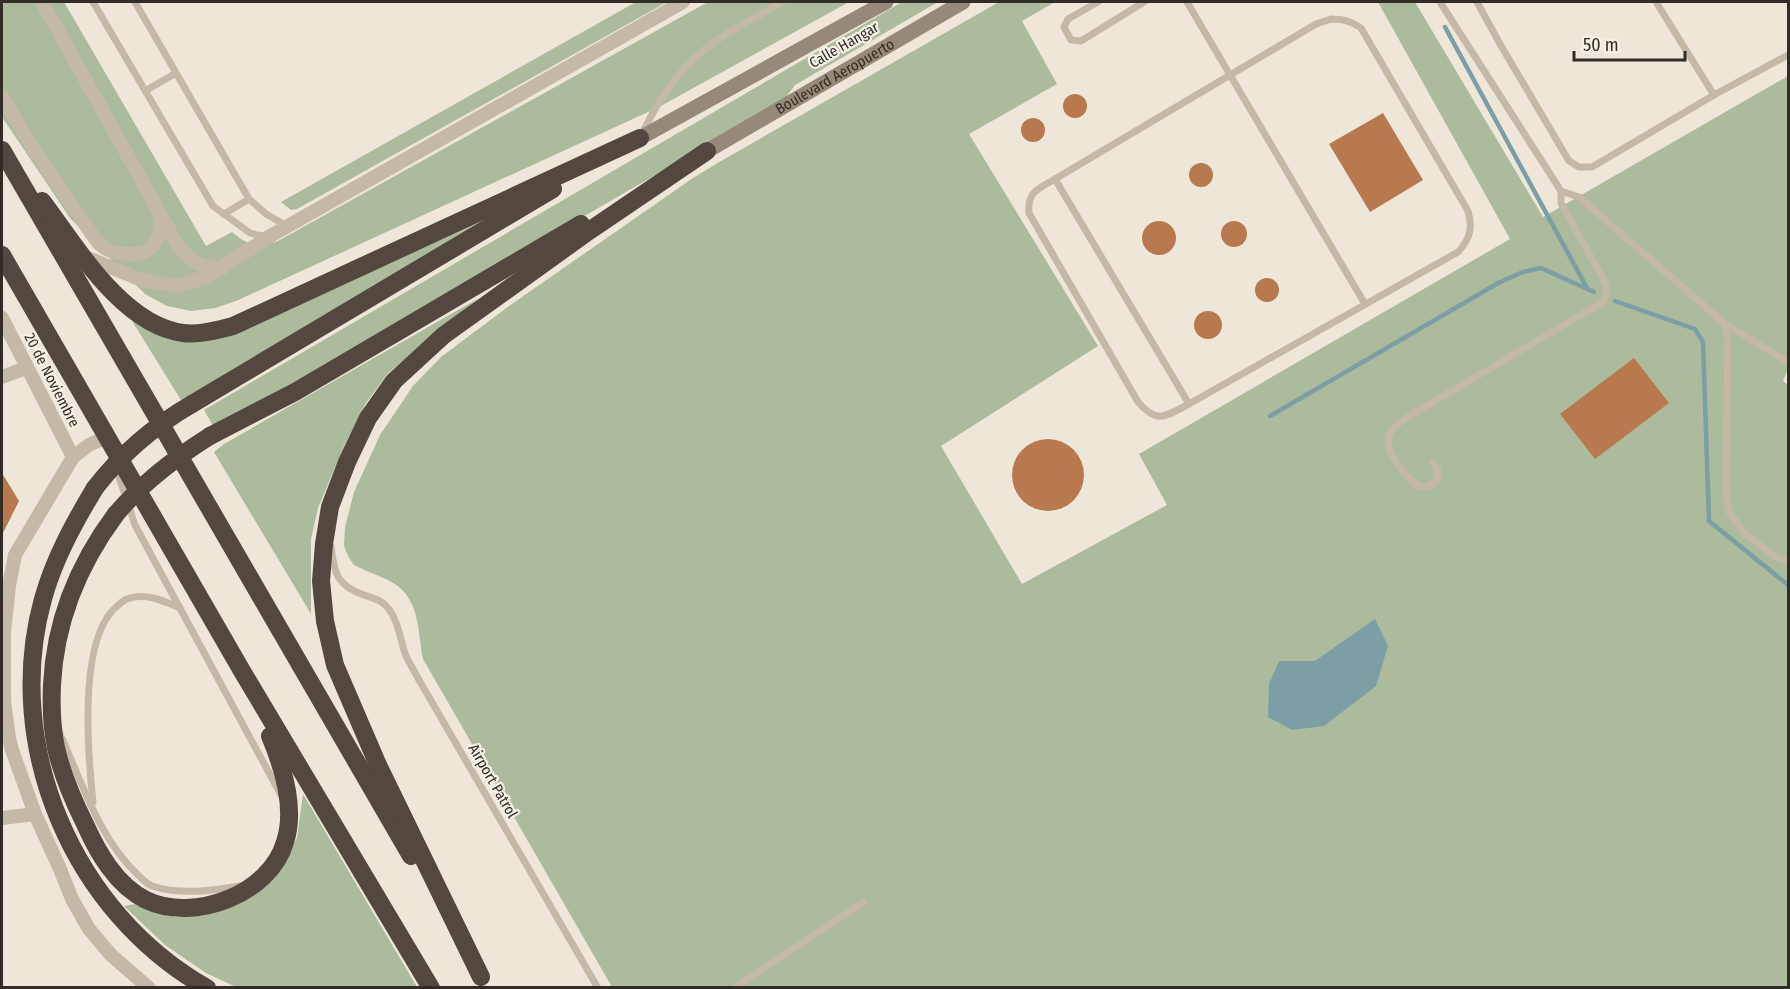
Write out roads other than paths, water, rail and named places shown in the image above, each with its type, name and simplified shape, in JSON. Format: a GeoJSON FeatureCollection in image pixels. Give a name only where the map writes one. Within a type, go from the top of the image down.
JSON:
{"type":"FeatureCollection","features":[{"type":"Feature","properties":{"kind":"highway"},"geometry":{"type":"LineString","coordinates":[[2,145],[83,256],[113,292],[134,312],[160,326],[183,333],[210,332],[233,326],[640,138]]}},
{"type":"Feature","properties":{"kind":"highway"},"geometry":{"type":"LineString","coordinates":[[207,987],[190,978],[157,954],[128,926],[97,890],[76,855],[57,814],[42,770],[36,743],[32,693],[34,644],[43,600],[70,531],[95,488],[110,470],[154,428],[640,138]]}},
{"type":"Feature","properties":{"kind":"highway"},"geometry":{"type":"LineString","coordinates":[[2,150],[484,982]]}},
{"type":"Feature","properties":{"kind":"highway"},"geometry":{"type":"LineString","coordinates":[[242,671],[279,757],[288,793],[285,842],[274,863],[259,882],[229,898],[192,908],[167,907],[146,900],[115,875],[102,858],[63,774],[52,715],[53,666],[63,613],[90,552],[116,514],[148,480],[210,436],[295,392],[707,151]]}},
{"type":"Feature","properties":{"kind":"highway"},"geometry":{"type":"LineString","coordinates":[[484,982],[374,755],[335,665],[324,621],[321,581],[330,507],[347,462],[368,418],[394,381],[444,335],[707,151]]}},
{"type":"Feature","properties":{"kind":"highway"},"geometry":{"type":"LineString","coordinates":[[2,255],[242,671],[431,987]]}},
{"type":"Feature","properties":{"kind":"street"},"geometry":{"type":"LineString","coordinates":[[42,2],[177,244],[191,259],[204,267],[222,268]]}},
{"type":"Feature","properties":{"kind":"street"},"geometry":{"type":"LineString","coordinates":[[83,256],[142,280],[177,286],[206,277],[287,226],[683,2]]}},
{"type":"Feature","properties":{"kind":"street"},"geometry":{"type":"LineString","coordinates":[[640,138],[886,2]]}},
{"type":"Feature","properties":{"kind":"street","name":"Calle Hangar"},"geometry":{"type":"LineString","coordinates":[[787,103],[806,86],[952,2]]}},
{"type":"Feature","properties":{"kind":"street","name":"Boulevard Aeropuerto"},"geometry":{"type":"LineString","coordinates":[[707,151],[963,2]]}},
{"type":"Feature","properties":{"kind":"street"},"geometry":{"type":"LineString","coordinates":[[2,97],[38,156],[103,247],[117,253],[138,253],[151,248],[159,235],[161,215]]}},
{"type":"Feature","properties":{"kind":"street","name":"20 de Noviembre"},"geometry":{"type":"LineString","coordinates":[[2,318],[73,457]]}},
{"type":"Feature","properties":{"kind":"street"},"geometry":{"type":"LineString","coordinates":[[2,377],[26,368]]}},
{"type":"Feature","properties":{"kind":"street"},"geometry":{"type":"LineString","coordinates":[[106,437],[89,445],[73,457],[8,555],[9,586],[4,633],[4,701],[9,738],[35,814],[72,898],[89,928],[111,955],[149,987]]}},
{"type":"Feature","properties":{"kind":"street"},"geometry":{"type":"LineString","coordinates":[[2,818],[35,814]]}},
{"type":"Feature","properties":{"kind":"lane"},"geometry":{"type":"LineString","coordinates":[[93,2],[213,206],[250,233],[272,235]]}},
{"type":"Feature","properties":{"kind":"lane"},"geometry":{"type":"LineString","coordinates":[[135,2],[249,199],[287,226]]}},
{"type":"Feature","properties":{"kind":"lane"},"geometry":{"type":"LineString","coordinates":[[640,138],[670,85],[687,66],[714,42],[783,2]]}},
{"type":"Feature","properties":{"kind":"lane"},"geometry":{"type":"LineString","coordinates":[[1098,2],[1065,23],[1064,27],[1071,40],[1081,41],[1144,2]]}},
{"type":"Feature","properties":{"kind":"lane"},"geometry":{"type":"LineString","coordinates":[[1187,2],[1365,303]]}},
{"type":"Feature","properties":{"kind":"lane"},"geometry":{"type":"LineString","coordinates":[[1433,463],[1438,470],[1437,480],[1431,486],[1422,487],[1415,483],[1405,474],[1390,452],[1388,439],[1393,428],[1406,418],[1604,302],[1606,294],[1606,284],[1561,203],[1561,191],[1440,2]]}},
{"type":"Feature","properties":{"kind":"lane"},"geometry":{"type":"LineString","coordinates":[[1477,2],[1569,161],[1579,167],[1592,167],[1713,95],[1788,55]]}},
{"type":"Feature","properties":{"kind":"lane"},"geometry":{"type":"LineString","coordinates":[[1656,2],[1713,95]]}},
{"type":"Feature","properties":{"kind":"lane"},"geometry":{"type":"LineString","coordinates":[[1331,19],[1342,19],[1361,28],[1468,211],[1471,227],[1469,236],[1458,252],[1189,404],[1159,417],[1152,416],[1138,402],[1029,213],[1028,202],[1033,192],[1055,179],[1316,24],[1331,19]]}},
{"type":"Feature","properties":{"kind":"lane"},"geometry":{"type":"LineString","coordinates":[[145,91],[176,73]]}},
{"type":"Feature","properties":{"kind":"lane"},"geometry":{"type":"LineString","coordinates":[[1055,179],[1189,404]]}},
{"type":"Feature","properties":{"kind":"lane"},"geometry":{"type":"LineString","coordinates":[[1561,191],[1579,197],[1724,323],[1788,362]]}},
{"type":"Feature","properties":{"kind":"lane"},"geometry":{"type":"LineString","coordinates":[[224,214],[249,199]]}},
{"type":"Feature","properties":{"kind":"lane"},"geometry":{"type":"LineString","coordinates":[[1724,323],[1728,339],[1726,484],[1728,510],[1743,532],[1774,556],[1788,562]]}},
{"type":"Feature","properties":{"kind":"lane"},"geometry":{"type":"LineString","coordinates":[[106,437],[135,525],[288,807]]}},
{"type":"Feature","properties":{"kind":"lane","name":"Airport Patrol"},"geometry":{"type":"LineString","coordinates":[[330,507],[331,548],[335,570],[341,582],[351,590],[376,598],[387,606],[395,618],[407,657],[419,680],[598,987]]}},
{"type":"Feature","properties":{"kind":"lane"},"geometry":{"type":"LineString","coordinates":[[93,808],[88,755],[87,698],[96,647],[107,615],[126,599],[150,597],[180,608]]}},
{"type":"Feature","properties":{"kind":"lane"},"geometry":{"type":"LineString","coordinates":[[52,715],[107,838],[128,866],[150,885],[179,892],[220,889],[259,882]]}},
{"type":"Feature","properties":{"kind":"lane"},"geometry":{"type":"LineString","coordinates":[[734,987],[864,902]]}},
{"type":"Feature","properties":{"kind":"water"},"geometry":{"type":"Polygon","coordinates":[[[1375,619],[1388,646],[1376,686],[1324,726],[1292,730],[1268,717],[1269,684],[1279,661],[1315,661],[1375,619]]]}},
{"type":"Feature","properties":{"kind":"waterway"},"geometry":{"type":"LineString","coordinates":[[1445,27],[1587,288]]}},
{"type":"Feature","properties":{"kind":"waterway"},"geometry":{"type":"LineString","coordinates":[[1270,416],[1500,282],[1523,272],[1541,268],[1594,292]]}},
{"type":"Feature","properties":{"kind":"waterway"},"geometry":{"type":"LineString","coordinates":[[1615,301],[1695,329],[1703,342],[1709,521],[1788,585]]}}]}
